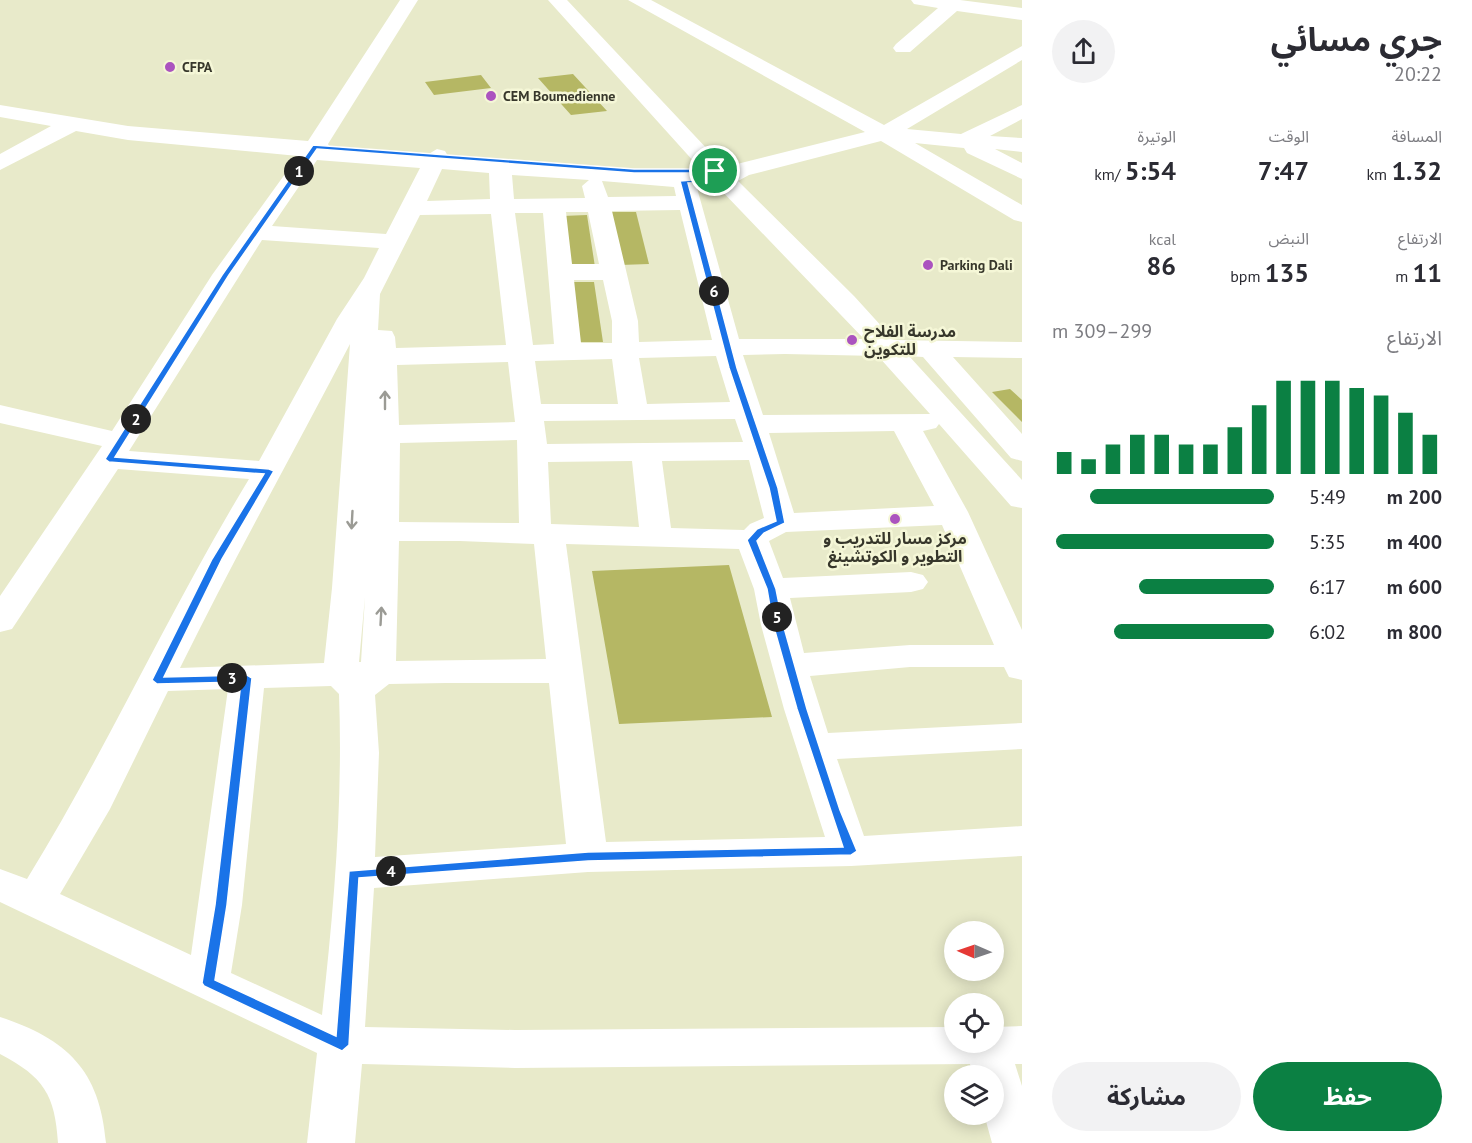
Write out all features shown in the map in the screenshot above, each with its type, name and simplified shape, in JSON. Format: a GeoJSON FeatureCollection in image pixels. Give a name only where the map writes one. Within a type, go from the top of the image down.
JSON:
{"type":"FeatureCollection","features":[{"type":"Feature","properties":{"kind":"main road"},"geometry":{"type":"LineString","coordinates":[[0,621],[115,451],[225,275],[257,232],[308,149],[403,10],[420,0]]}},
{"type":"Feature","properties":{"kind":"main road"},"geometry":{"type":"LineString","coordinates":[[557,0],[726,174],[1022,499]]}},
{"type":"Feature","properties":{"kind":"main road"},"geometry":{"type":"LineString","coordinates":[[637,0],[884,134],[1022,215]]}},
{"type":"Feature","properties":{"kind":"main road"},"geometry":{"type":"LineString","coordinates":[[920,0],[1022,14]]}},
{"type":"Feature","properties":{"kind":"main road"},"geometry":{"type":"LineString","coordinates":[[903,48],[954,4]]}},
{"type":"Feature","properties":{"kind":"main road"},"geometry":{"type":"LineString","coordinates":[[411,208],[599,206],[686,192],[726,174],[884,134],[1022,52]]}},
{"type":"Feature","properties":{"kind":"main road"},"geometry":{"type":"LineString","coordinates":[[983,74],[1022,77]]}},
{"type":"Feature","properties":{"kind":"main road"},"geometry":{"type":"LineString","coordinates":[[0,111],[70,125],[128,133],[590,171],[686,192]]}},
{"type":"Feature","properties":{"kind":"main road"},"geometry":{"type":"LineString","coordinates":[[962,141],[1022,111]]}},
{"type":"Feature","properties":{"kind":"main road"},"geometry":{"type":"LineString","coordinates":[[0,163],[70,125]]}},
{"type":"Feature","properties":{"kind":"main road"},"geometry":{"type":"LineString","coordinates":[[884,134],[1022,145]]}},
{"type":"Feature","properties":{"kind":"main road"},"geometry":{"type":"LineString","coordinates":[[962,141],[1013,167]]}},
{"type":"Feature","properties":{"kind":"main road"},"geometry":{"type":"LineString","coordinates":[[435,160],[500,168],[726,174]]}},
{"type":"Feature","properties":{"kind":"main road"},"geometry":{"type":"LineString","coordinates":[[435,160],[372,286],[314,383],[269,471],[217,559],[90,809],[17,893],[342,1045],[515,1049],[944,1046]]}},
{"type":"Feature","properties":{"kind":"main road"},"geometry":{"type":"LineString","coordinates":[[952,176],[1013,167]]}},
{"type":"Feature","properties":{"kind":"main road"},"geometry":{"type":"LineString","coordinates":[[500,168],[542,535],[566,671],[588,857]]}},
{"type":"Feature","properties":{"kind":"main road"},"geometry":{"type":"LineString","coordinates":[[590,171],[625,321],[625,349],[634,413]]}},
{"type":"Feature","properties":{"kind":"main road"},"geometry":{"type":"LineString","coordinates":[[686,192],[728,347],[773,488],[781,523]]}},
{"type":"Feature","properties":{"kind":"main road"},"geometry":{"type":"LineString","coordinates":[[554,207],[568,351]]}},
{"type":"Feature","properties":{"kind":"main road"},"geometry":{"type":"LineString","coordinates":[[257,232],[394,243]]}},
{"type":"Feature","properties":{"kind":"main road"},"geometry":{"type":"LineString","coordinates":[[560,272],[613,272]]}},
{"type":"Feature","properties":{"kind":"main road"},"geometry":{"type":"LineString","coordinates":[[358,680],[383,532],[368,484],[385,434],[384,357],[372,286]]}},
{"type":"Feature","properties":{"kind":"main road"},"geometry":{"type":"LineString","coordinates":[[331,1143],[342,1045],[360,753],[358,680],[368,484],[360,386],[372,286]]}},
{"type":"Feature","properties":{"kind":"main road"},"geometry":{"type":"LineString","coordinates":[[878,341],[928,347],[1017,348]]}},
{"type":"Feature","properties":{"kind":"main road"},"geometry":{"type":"LineString","coordinates":[[384,357],[878,341],[1017,348]]}},
{"type":"Feature","properties":{"kind":"main road"},"geometry":{"type":"LineString","coordinates":[[928,347],[1022,452]]}},
{"type":"Feature","properties":{"kind":"main road"},"geometry":{"type":"LineString","coordinates":[[314,383],[360,386]]}},
{"type":"Feature","properties":{"kind":"main road"},"geometry":{"type":"LineString","coordinates":[[385,434],[531,432],[634,413],[752,428],[950,421]]}},
{"type":"Feature","properties":{"kind":"main road"},"geometry":{"type":"LineString","coordinates":[[0,414],[115,451],[269,471]]}},
{"type":"Feature","properties":{"kind":"main road"},"geometry":{"type":"LineString","coordinates":[[790,666],[910,656],[1020,660],[967,539],[923,454],[903,422]]}},
{"type":"Feature","properties":{"kind":"main road"},"geometry":{"type":"LineString","coordinates":[[531,432],[646,453],[752,428]]}},
{"type":"Feature","properties":{"kind":"main road"},"geometry":{"type":"LineString","coordinates":[[646,453],[656,537]]}},
{"type":"Feature","properties":{"kind":"main road"},"geometry":{"type":"LineString","coordinates":[[752,540],[760,531],[781,523],[953,515]]}},
{"type":"Feature","properties":{"kind":"main road"},"geometry":{"type":"LineString","coordinates":[[383,532],[460,531],[752,540]]}},
{"type":"Feature","properties":{"kind":"main road"},"geometry":{"type":"LineString","coordinates":[[752,540],[771,589],[790,666],[814,747],[851,851]]}},
{"type":"Feature","properties":{"kind":"main road"},"geometry":{"type":"LineString","coordinates":[[771,589],[911,582]]}},
{"type":"Feature","properties":{"kind":"main road"},"geometry":{"type":"LineString","coordinates":[[157,680],[247,678],[358,680],[446,671],[566,671]]}},
{"type":"Feature","properties":{"kind":"main road"},"geometry":{"type":"LineString","coordinates":[[208,983],[221,905],[247,678]]}},
{"type":"Feature","properties":{"kind":"main road"},"geometry":{"type":"LineString","coordinates":[[814,747],[1022,736]]}},
{"type":"Feature","properties":{"kind":"main road"},"geometry":{"type":"LineString","coordinates":[[353,874],[588,857],[851,851],[1022,841]]}},
{"type":"Feature","properties":{"kind":"main road"},"geometry":{"type":"LineString","coordinates":[[0,1035],[18,1040],[56,1068],[79,1109],[82,1143]]}},
{"type":"Feature","properties":{"kind":"main road"},"geometry":{"type":"LineString","coordinates":[[1004,1046],[1016,1143]]}},
{"type":"Feature","properties":{"kind":"building"},"geometry":{"type":"Polygon","coordinates":[[[573,74],[607,111],[571,115],[538,78],[573,74]]]}},
{"type":"Feature","properties":{"kind":"building"},"geometry":{"type":"Polygon","coordinates":[[[481,75],[491,88],[434,95],[425,82],[481,75]]]}},
{"type":"Feature","properties":{"kind":"building"},"geometry":{"type":"Polygon","coordinates":[[[608,212],[636,212],[649,264],[620,265],[608,212]]]}},
{"type":"Feature","properties":{"kind":"building"},"geometry":{"type":"Polygon","coordinates":[[[587,215],[595,267],[568,268],[562,216],[587,215]]]}},
{"type":"Feature","properties":{"kind":"building"},"geometry":{"type":"Polygon","coordinates":[[[568,282],[594,282],[603,342],[575,342],[568,282]]]}},
{"type":"Feature","properties":{"kind":"building"},"geometry":{"type":"Polygon","coordinates":[[[1010,389],[1022,400],[1022,422],[992,392],[1010,389]]]}},
{"type":"Feature","properties":{"kind":"building"},"geometry":{"type":"Polygon","coordinates":[[[729,565],[772,717],[619,724],[592,571],[729,565]]]}},
{"type":"Feature","properties":{"kind":"place","name":"CFPA"},"geometry":{"type":"Point","coordinates":[170,67]}},
{"type":"Feature","properties":{"kind":"place","name":"CEM Boumedienne"},"geometry":{"type":"Point","coordinates":[491,96]}},
{"type":"Feature","properties":{"kind":"place","name":"Parking Dali"},"geometry":{"type":"Point","coordinates":[928,265]}},
{"type":"Feature","properties":{"kind":"place","name":"مدرسة الفلاح للتكوين"},"geometry":{"type":"Point","coordinates":[852,340]}},
{"type":"Feature","properties":{"kind":"place","name":"مركز مسار للتدريب و التطوير و الكوتشينغ"},"geometry":{"type":"Point","coordinates":[895,519]}},
{"type":"Feature","properties":{"kind":"route"},"geometry":{"type":"LineString","coordinates":[[315,147],[634,171],[715,171],[724,180],[684,181],[733,368],[753,434],[773,488],[781,523],[760,531],[752,540],[771,589],[778,624],[802,709],[834,810],[851,851],[588,857],[353,874],[351,944],[342,1045],[208,983],[221,905],[247,678],[157,680],[217,559],[269,471],[109,459],[170,366],[225,275],[315,147]]}}]}
